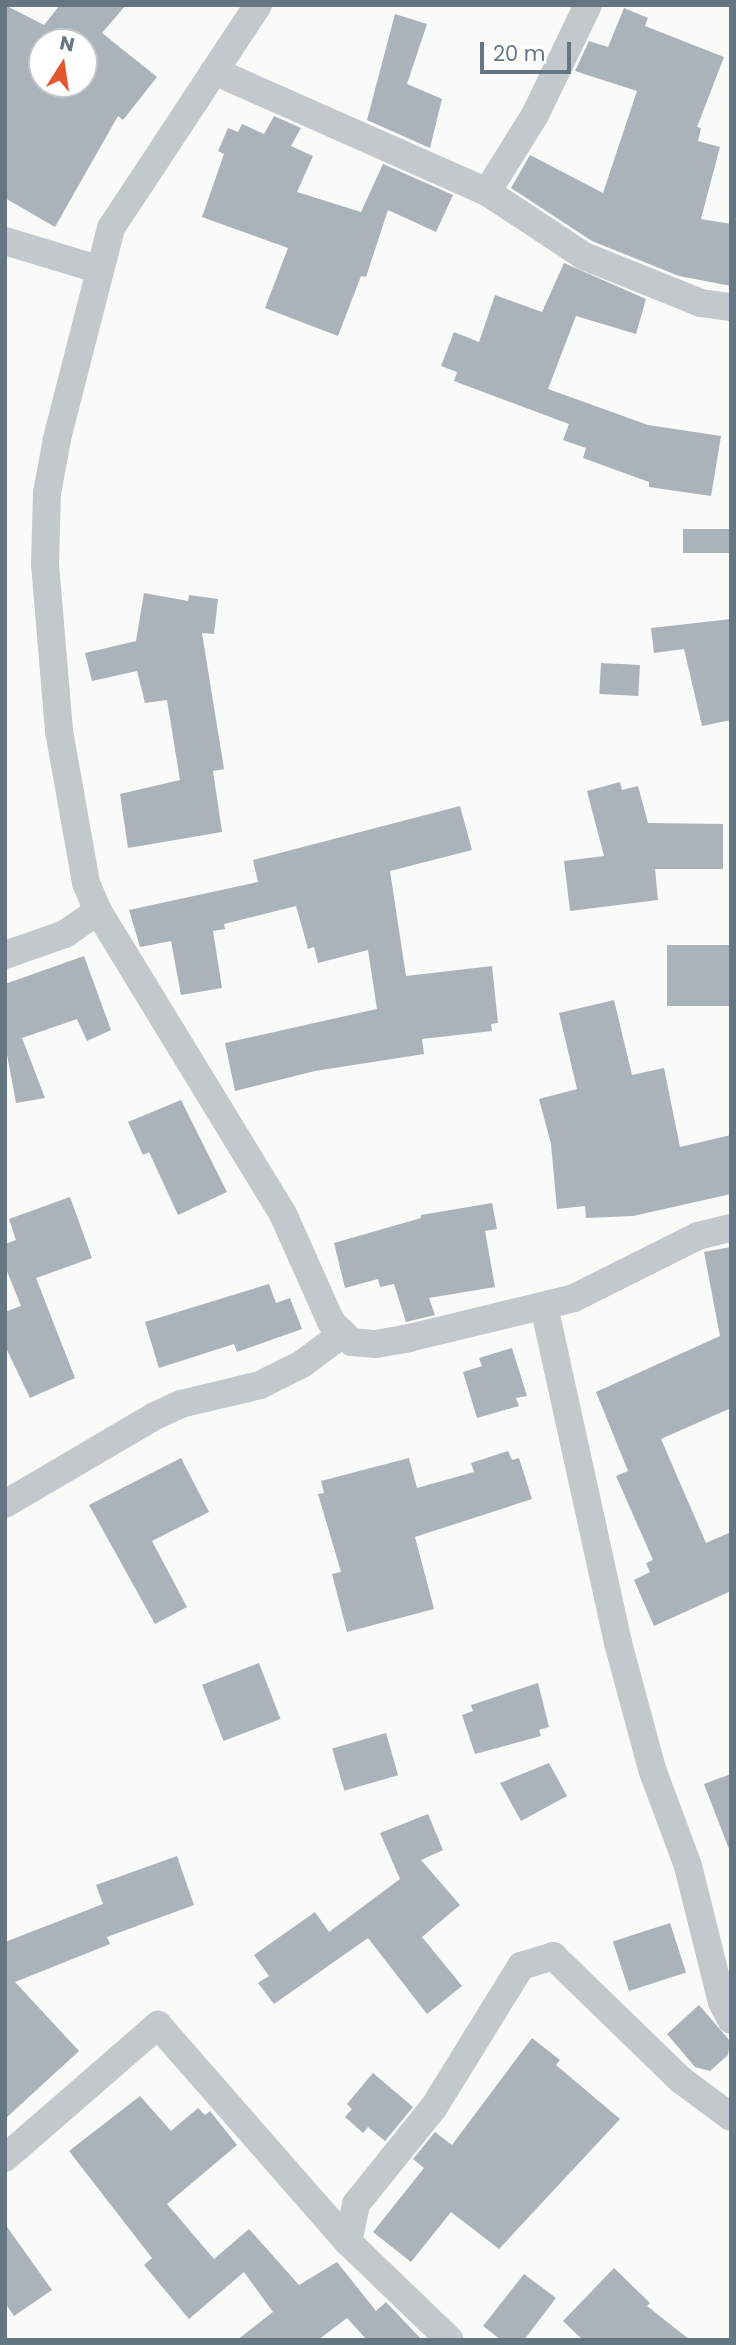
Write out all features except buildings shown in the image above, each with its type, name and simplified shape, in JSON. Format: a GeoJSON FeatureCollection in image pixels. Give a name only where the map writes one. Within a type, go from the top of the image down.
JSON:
{"type":"FeatureCollection","features":[{"type":"Feature","properties":{"kind":"street"},"geometry":{"type":"LineString","coordinates":[[258,5],[111,228],[98,269],[47,493],[45,564],[62,755],[86,883],[98,911],[283,1214],[341,1335],[352,1342],[376,1344],[544,1306],[617,1279],[698,1236],[731,1228]]}},
{"type":"Feature","properties":{"kind":"street"},"geometry":{"type":"LineString","coordinates":[[487,192],[535,115],[588,5]]}},
{"type":"Feature","properties":{"kind":"street"},"geometry":{"type":"LineString","coordinates":[[214,71],[487,192],[584,256],[701,303],[731,307]]}},
{"type":"Feature","properties":{"kind":"street"},"geometry":{"type":"LineString","coordinates":[[5,241],[98,269]]}},
{"type":"Feature","properties":{"kind":"street"},"geometry":{"type":"LineString","coordinates":[[5,955],[65,934],[98,911]]}},
{"type":"Feature","properties":{"kind":"street"},"geometry":{"type":"LineString","coordinates":[[544,1306],[618,1643],[652,1769],[688,1866],[722,2002],[731,2020]]}},
{"type":"Feature","properties":{"kind":"street"},"geometry":{"type":"LineString","coordinates":[[5,1504],[155,1416],[180,1404],[260,1385],[302,1364],[341,1335]]}},
{"type":"Feature","properties":{"kind":"street"},"geometry":{"type":"LineString","coordinates":[[348,2242],[356,2204],[434,2107],[521,1966],[553,1956],[681,2080],[731,2117]]}},
{"type":"Feature","properties":{"kind":"street"},"geometry":{"type":"LineString","coordinates":[[5,2158],[158,2025],[348,2242],[446,2339]]}}]}
